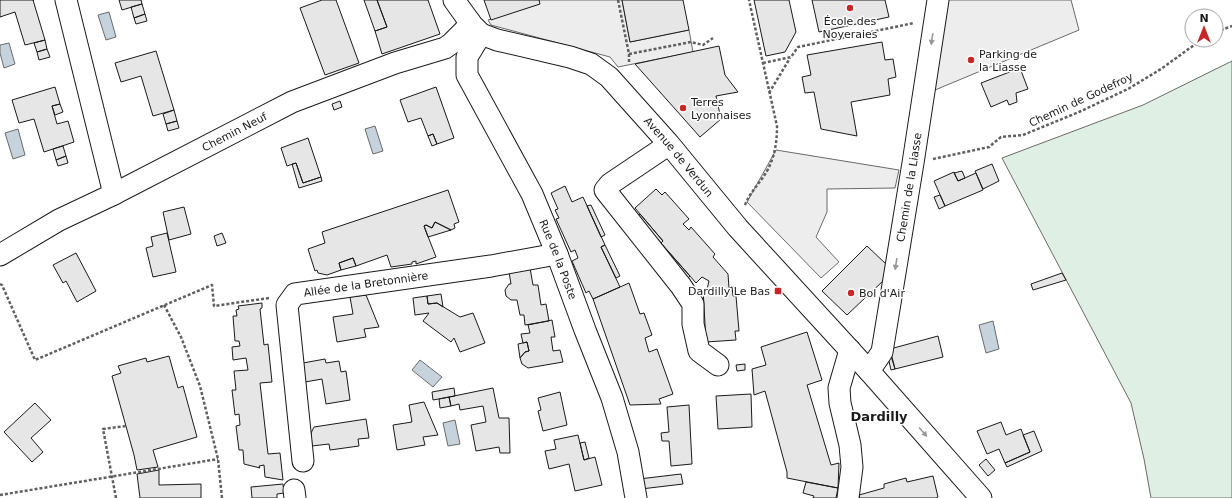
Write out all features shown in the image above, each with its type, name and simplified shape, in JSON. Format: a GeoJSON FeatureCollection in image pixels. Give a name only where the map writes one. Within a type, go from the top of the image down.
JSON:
{"type":"FeatureCollection","features":[{"type":"Feature","properties":{"kind":"street"},"geometry":{"type":"LineString","coordinates":[[66,0],[114,194]]}},
{"type":"Feature","properties":{"kind":"street"},"geometry":{"type":"LineString","coordinates":[[454,0],[476,28],[467,58]]}},
{"type":"Feature","properties":{"kind":"street","name":"Chemin de la Liasse"},"geometry":{"type":"LineString","coordinates":[[869,371],[882,352],[938,0]]}},
{"type":"Feature","properties":{"kind":"street","name":"Chemin Neuf"},"geometry":{"type":"LineString","coordinates":[[0,256],[59,220],[114,194],[292,102],[415,56],[445,48],[456,39],[476,28]]}},
{"type":"Feature","properties":{"kind":"street","name":"Avenue de Verdun"},"geometry":{"type":"LineString","coordinates":[[476,28],[496,40],[591,64],[609,77],[669,144],[738,228],[869,371],[981,498]]}},
{"type":"Feature","properties":{"kind":"street","name":"Chemin Neuf"},"geometry":{"type":"LineString","coordinates":[[359,76],[467,58]]}},
{"type":"Feature","properties":{"kind":"street","name":"Rue de la Poste"},"geometry":{"type":"LineString","coordinates":[[467,58],[467,75],[532,194],[557,254],[584,330],[612,398],[628,452],[636,498]]}},
{"type":"Feature","properties":{"kind":"street"},"geometry":{"type":"LineString","coordinates":[[662,149],[610,184],[605,190],[681,286],[693,304],[693,324],[699,351],[718,365]]}},
{"type":"Feature","properties":{"kind":"street","name":"Allée de la Bretonnière"},"geometry":{"type":"LineString","coordinates":[[303,461],[287,305],[295,294],[476,268],[557,254]]}},
{"type":"Feature","properties":{"kind":"street"},"geometry":{"type":"LineString","coordinates":[[848,498],[852,467],[850,445],[840,403],[839,388],[850,350]]}},
{"type":"Feature","properties":{"kind":"path"},"geometry":{"type":"LineString","coordinates":[[618,0],[629,54],[629,64]]}},
{"type":"Feature","properties":{"kind":"path"},"geometry":{"type":"LineString","coordinates":[[745,210],[745,204],[767,171],[776,149],[777,126],[749,0]]}},
{"type":"Feature","properties":{"kind":"path"},"geometry":{"type":"LineString","coordinates":[[769,93],[798,47],[916,22]]}},
{"type":"Feature","properties":{"kind":"path"},"geometry":{"type":"LineString","coordinates":[[629,54],[691,42],[703,45],[713,38]]}},
{"type":"Feature","properties":{"kind":"path","name":"Chemin de Godefroy"},"geometry":{"type":"LineString","coordinates":[[913,163],[989,147],[1001,137],[1023,136],[1128,90],[1190,48]]}},
{"type":"Feature","properties":{"kind":"path"},"geometry":{"type":"LineString","coordinates":[[763,63],[791,57]]}},
{"type":"Feature","properties":{"kind":"path"},"geometry":{"type":"LineString","coordinates":[[0,284],[2,285],[35,360],[212,285],[214,306],[295,294]]}},
{"type":"Feature","properties":{"kind":"path"},"geometry":{"type":"LineString","coordinates":[[164,305],[181,337],[192,363],[206,408],[218,459],[222,498]]}},
{"type":"Feature","properties":{"kind":"path"},"geometry":{"type":"LineString","coordinates":[[116,498],[103,429],[126,426]]}},
{"type":"Feature","properties":{"kind":"path"},"geometry":{"type":"LineString","coordinates":[[0,495],[218,459]]}},
{"type":"Feature","properties":{"kind":"green space"},"geometry":{"type":"Polygon","coordinates":[[[1232,61],[1232,498],[1151,498],[1131,403],[1002,158],[1143,105],[1232,61]]]}},
{"type":"Feature","properties":{"kind":"shaded area"},"geometry":{"type":"Polygon","coordinates":[[[539,0],[622,0],[630,42],[689,30],[693,52],[618,67],[610,57],[491,25],[488,20],[539,4],[539,0]]]}},
{"type":"Feature","properties":{"kind":"shaded area","name":"Parking de la Liasse"},"geometry":{"type":"Polygon","coordinates":[[[945,0],[1071,0],[1079,30],[935,90],[945,0]]]}},
{"type":"Feature","properties":{"kind":"shaded area"},"geometry":{"type":"Polygon","coordinates":[[[109,12],[116,37],[106,40],[98,15],[109,12]]]}},
{"type":"Feature","properties":{"kind":"shaded area"},"geometry":{"type":"Polygon","coordinates":[[[9,43],[15,64],[4,68],[0,53],[0,45],[9,43]]]}},
{"type":"Feature","properties":{"kind":"shaded area"},"geometry":{"type":"Polygon","coordinates":[[[375,126],[383,151],[373,154],[365,129],[375,126]]]}},
{"type":"Feature","properties":{"kind":"shaded area"},"geometry":{"type":"Polygon","coordinates":[[[18,129],[25,155],[13,159],[5,133],[18,129]]]}},
{"type":"Feature","properties":{"kind":"shaded area"},"geometry":{"type":"Polygon","coordinates":[[[776,150],[899,170],[895,188],[827,189],[827,212],[816,237],[839,262],[821,278],[747,202],[776,150]]]}},
{"type":"Feature","properties":{"kind":"shaded area"},"geometry":{"type":"Polygon","coordinates":[[[993,321],[999,349],[986,353],[979,325],[993,321]]]}},
{"type":"Feature","properties":{"kind":"shaded area"},"geometry":{"type":"Polygon","coordinates":[[[420,360],[442,377],[433,387],[412,370],[420,360]]]}},
{"type":"Feature","properties":{"kind":"shaded area"},"geometry":{"type":"Polygon","coordinates":[[[455,420],[460,444],[448,446],[443,423],[455,420]]]}},
{"type":"Feature","properties":{"kind":"building"},"geometry":{"type":"Polygon","coordinates":[[[0,0],[33,0],[45,40],[25,45],[15,12],[0,17],[0,0]]]}},
{"type":"Feature","properties":{"kind":"building"},"geometry":{"type":"Polygon","coordinates":[[[119,0],[141,0],[142,4],[122,10],[119,0]]]}},
{"type":"Feature","properties":{"kind":"building"},"geometry":{"type":"Polygon","coordinates":[[[322,0],[336,0],[359,63],[325,75],[300,8],[322,0]]]}},
{"type":"Feature","properties":{"kind":"building"},"geometry":{"type":"Polygon","coordinates":[[[364,0],[377,0],[387,27],[375,31],[364,0]]]}},
{"type":"Feature","properties":{"kind":"building"},"geometry":{"type":"Polygon","coordinates":[[[377,0],[428,0],[440,34],[382,54],[375,31],[387,27],[377,0]]]}},
{"type":"Feature","properties":{"kind":"building"},"geometry":{"type":"Polygon","coordinates":[[[484,0],[539,0],[540,4],[491,20],[484,0]]]}},
{"type":"Feature","properties":{"kind":"building"},"geometry":{"type":"Polygon","coordinates":[[[622,0],[683,0],[689,30],[630,42],[622,0]]]}},
{"type":"Feature","properties":{"kind":"building","name":"École des Noyeraies"},"geometry":{"type":"Polygon","coordinates":[[[754,0],[789,0],[796,32],[785,52],[766,56],[754,0]]]}},
{"type":"Feature","properties":{"kind":"building","name":"École des Noyeraies"},"geometry":{"type":"Polygon","coordinates":[[[812,0],[885,0],[889,17],[819,32],[812,0]]]}},
{"type":"Feature","properties":{"kind":"building"},"geometry":{"type":"Polygon","coordinates":[[[142,4],[145,14],[134,18],[131,7],[142,4]]]}},
{"type":"Feature","properties":{"kind":"building"},"geometry":{"type":"Polygon","coordinates":[[[145,14],[147,21],[136,24],[134,18],[145,14]]]}},
{"type":"Feature","properties":{"kind":"building"},"geometry":{"type":"Polygon","coordinates":[[[45,40],[47,49],[37,52],[34,43],[45,40]]]}},
{"type":"Feature","properties":{"kind":"building"},"geometry":{"type":"Polygon","coordinates":[[[882,42],[885,60],[893,59],[896,77],[888,79],[890,95],[851,102],[857,136],[821,129],[814,92],[805,93],[802,77],[811,75],[807,55],[882,42]]]}},
{"type":"Feature","properties":{"kind":"building"},"geometry":{"type":"Polygon","coordinates":[[[719,46],[725,75],[738,92],[716,96],[721,119],[700,137],[635,64],[719,46]]]}},
{"type":"Feature","properties":{"kind":"building"},"geometry":{"type":"Polygon","coordinates":[[[47,49],[50,57],[39,60],[37,52],[47,49]]]}},
{"type":"Feature","properties":{"kind":"building"},"geometry":{"type":"Polygon","coordinates":[[[156,51],[174,110],[153,116],[141,76],[121,82],[115,63],[156,51]]]}},
{"type":"Feature","properties":{"kind":"building"},"geometry":{"type":"Polygon","coordinates":[[[1020,68],[1028,89],[1016,93],[1017,102],[1009,105],[1007,100],[991,107],[981,83],[1020,68]]]}},
{"type":"Feature","properties":{"kind":"building"},"geometry":{"type":"Polygon","coordinates":[[[55,87],[60,104],[52,106],[57,124],[68,121],[74,142],[44,152],[34,119],[19,123],[12,100],[55,87]]]}},
{"type":"Feature","properties":{"kind":"building"},"geometry":{"type":"Polygon","coordinates":[[[436,87],[454,138],[437,144],[433,134],[428,136],[421,118],[408,122],[400,100],[436,87]]]}},
{"type":"Feature","properties":{"kind":"building"},"geometry":{"type":"Polygon","coordinates":[[[340,101],[342,107],[334,110],[332,104],[340,101]]]}},
{"type":"Feature","properties":{"kind":"building"},"geometry":{"type":"Polygon","coordinates":[[[60,104],[63,112],[55,115],[52,106],[60,104]]]}},
{"type":"Feature","properties":{"kind":"building"},"geometry":{"type":"Polygon","coordinates":[[[174,110],[177,121],[166,124],[163,114],[174,110]]]}},
{"type":"Feature","properties":{"kind":"building"},"geometry":{"type":"Polygon","coordinates":[[[177,121],[179,128],[168,131],[166,124],[177,121]]]}},
{"type":"Feature","properties":{"kind":"building"},"geometry":{"type":"Polygon","coordinates":[[[433,134],[437,144],[432,146],[428,136],[433,134]]]}},
{"type":"Feature","properties":{"kind":"building"},"geometry":{"type":"Polygon","coordinates":[[[308,138],[321,177],[303,183],[296,163],[287,166],[281,148],[308,138]]]}},
{"type":"Feature","properties":{"kind":"building"},"geometry":{"type":"Polygon","coordinates":[[[63,146],[66,156],[56,160],[53,149],[63,146]]]}},
{"type":"Feature","properties":{"kind":"building"},"geometry":{"type":"Polygon","coordinates":[[[66,156],[68,163],[58,166],[56,160],[66,156]]]}},
{"type":"Feature","properties":{"kind":"building"},"geometry":{"type":"Polygon","coordinates":[[[296,163],[303,183],[321,177],[322,181],[299,188],[292,164],[296,163]]]}},
{"type":"Feature","properties":{"kind":"building"},"geometry":{"type":"Polygon","coordinates":[[[992,164],[999,181],[983,189],[975,171],[992,164]]]}},
{"type":"Feature","properties":{"kind":"building"},"geometry":{"type":"Polygon","coordinates":[[[962,171],[965,178],[958,181],[954,173],[962,171]]]}},
{"type":"Feature","properties":{"kind":"building"},"geometry":{"type":"Polygon","coordinates":[[[954,172],[958,181],[976,173],[983,190],[945,206],[934,181],[954,172]]]}},
{"type":"Feature","properties":{"kind":"building"},"geometry":{"type":"Polygon","coordinates":[[[565,186],[572,202],[583,197],[605,245],[601,247],[620,287],[593,299],[589,291],[586,293],[572,261],[578,258],[575,250],[571,252],[556,219],[559,218],[555,210],[558,209],[551,193],[565,186]]]}},
{"type":"Feature","properties":{"kind":"building"},"geometry":{"type":"Polygon","coordinates":[[[656,189],[662,195],[665,192],[689,219],[683,224],[689,230],[691,227],[715,254],[713,257],[728,274],[729,288],[732,287],[733,296],[736,296],[739,331],[735,331],[736,340],[706,342],[703,289],[707,289],[709,281],[702,277],[696,283],[661,243],[663,241],[635,208],[656,189]]]}},
{"type":"Feature","properties":{"kind":"building"},"geometry":{"type":"Polygon","coordinates":[[[448,190],[459,222],[454,224],[455,228],[451,230],[435,222],[432,228],[426,225],[424,226],[436,257],[416,264],[416,261],[412,262],[412,264],[391,267],[387,255],[356,266],[353,258],[339,263],[341,270],[327,275],[318,273],[317,270],[315,271],[308,249],[325,243],[322,232],[448,190]]]}},
{"type":"Feature","properties":{"kind":"building"},"geometry":{"type":"Polygon","coordinates":[[[940,195],[945,206],[939,209],[934,197],[940,195]]]}},
{"type":"Feature","properties":{"kind":"building"},"geometry":{"type":"Polygon","coordinates":[[[591,205],[605,235],[601,237],[587,206],[591,205]]]}},
{"type":"Feature","properties":{"kind":"building"},"geometry":{"type":"Polygon","coordinates":[[[184,207],[191,234],[169,240],[163,212],[184,207]]]}},
{"type":"Feature","properties":{"kind":"building"},"geometry":{"type":"Polygon","coordinates":[[[640,214],[663,241],[661,243],[637,216],[640,214]]]}},
{"type":"Feature","properties":{"kind":"building"},"geometry":{"type":"Polygon","coordinates":[[[435,222],[451,230],[428,237],[424,226],[426,225],[432,228],[435,222]]]}},
{"type":"Feature","properties":{"kind":"building"},"geometry":{"type":"Polygon","coordinates":[[[167,233],[176,272],[153,277],[146,248],[153,246],[151,237],[167,233]]]}},
{"type":"Feature","properties":{"kind":"building"},"geometry":{"type":"Polygon","coordinates":[[[222,233],[226,243],[217,246],[214,236],[222,233]]]}},
{"type":"Feature","properties":{"kind":"building"},"geometry":{"type":"Polygon","coordinates":[[[605,245],[620,276],[616,278],[601,247],[605,245]]]}},
{"type":"Feature","properties":{"kind":"building"},"geometry":{"type":"Polygon","coordinates":[[[867,246],[886,264],[884,280],[847,315],[822,291],[867,246]]]}},
{"type":"Feature","properties":{"kind":"building"},"geometry":{"type":"Polygon","coordinates":[[[666,249],[690,276],[688,278],[664,251],[666,249]]]}},
{"type":"Feature","properties":{"kind":"building"},"geometry":{"type":"Polygon","coordinates":[[[76,253],[96,291],[77,302],[66,281],[63,283],[53,265],[76,253]]]}},
{"type":"Feature","properties":{"kind":"building"},"geometry":{"type":"Polygon","coordinates":[[[353,258],[356,266],[341,270],[339,263],[353,258]]]}},
{"type":"Feature","properties":{"kind":"building"},"geometry":{"type":"Polygon","coordinates":[[[530,268],[533,285],[538,285],[541,305],[546,304],[549,321],[525,325],[524,315],[520,315],[517,300],[511,300],[506,296],[505,290],[509,284],[511,284],[509,272],[530,268]]]}},
{"type":"Feature","properties":{"kind":"building"},"geometry":{"type":"Polygon","coordinates":[[[1062,273],[1066,280],[1033,290],[1031,284],[1062,273]]]}},
{"type":"Feature","properties":{"kind":"building"},"geometry":{"type":"Polygon","coordinates":[[[629,283],[640,314],[644,313],[652,335],[645,338],[649,352],[657,349],[673,394],[659,399],[661,404],[630,405],[593,299],[629,283]]]}},
{"type":"Feature","properties":{"kind":"building"},"geometry":{"type":"Polygon","coordinates":[[[441,294],[443,307],[437,303],[428,304],[427,296],[441,294]]]}},
{"type":"Feature","properties":{"kind":"building"},"geometry":{"type":"Polygon","coordinates":[[[366,295],[379,327],[364,329],[366,337],[337,342],[333,317],[353,314],[350,297],[366,295]]]}},
{"type":"Feature","properties":{"kind":"building"},"geometry":{"type":"Polygon","coordinates":[[[427,296],[428,304],[437,303],[460,317],[473,313],[485,343],[460,352],[454,338],[451,342],[423,321],[429,313],[415,315],[413,298],[427,296]]]}},
{"type":"Feature","properties":{"kind":"building"},"geometry":{"type":"Polygon","coordinates":[[[262,303],[262,308],[260,309],[264,345],[268,344],[272,382],[260,383],[268,454],[280,453],[283,480],[265,477],[264,465],[259,466],[260,468],[244,464],[243,450],[239,450],[236,426],[240,425],[239,414],[235,415],[232,390],[236,390],[234,371],[248,370],[246,358],[233,360],[232,347],[240,346],[239,341],[235,341],[233,316],[237,316],[236,310],[239,309],[238,306],[262,303]]]}},
{"type":"Feature","properties":{"kind":"building"},"geometry":{"type":"Polygon","coordinates":[[[552,320],[555,337],[551,337],[553,351],[560,350],[563,362],[528,368],[522,364],[520,358],[525,352],[529,351],[527,342],[523,343],[521,334],[530,333],[528,325],[552,320]]]}},
{"type":"Feature","properties":{"kind":"building"},"geometry":{"type":"Polygon","coordinates":[[[807,332],[822,380],[807,385],[831,465],[839,463],[838,488],[787,478],[787,472],[765,391],[754,395],[752,369],[766,365],[761,347],[807,332]]]}},
{"type":"Feature","properties":{"kind":"building"},"geometry":{"type":"Polygon","coordinates":[[[938,336],[943,357],[895,369],[890,349],[938,336]]]}},
{"type":"Feature","properties":{"kind":"building"},"geometry":{"type":"Polygon","coordinates":[[[527,342],[529,351],[525,352],[520,358],[518,344],[527,342]]]}},
{"type":"Feature","properties":{"kind":"building"},"geometry":{"type":"Polygon","coordinates":[[[169,356],[178,388],[183,386],[197,437],[153,450],[158,467],[137,470],[112,376],[121,373],[118,366],[146,358],[147,362],[169,356]]]}},
{"type":"Feature","properties":{"kind":"building"},"geometry":{"type":"Polygon","coordinates":[[[891,356],[895,369],[891,370],[888,357],[891,356]]]}},
{"type":"Feature","properties":{"kind":"building"},"geometry":{"type":"Polygon","coordinates":[[[325,359],[326,363],[339,361],[341,372],[346,371],[350,400],[326,404],[322,379],[305,382],[303,363],[325,359]]]}},
{"type":"Feature","properties":{"kind":"building"},"geometry":{"type":"Polygon","coordinates":[[[745,364],[745,370],[737,371],[736,365],[745,364]]]}},
{"type":"Feature","properties":{"kind":"building"},"geometry":{"type":"Polygon","coordinates":[[[454,388],[455,396],[433,400],[432,392],[454,388]]]}},
{"type":"Feature","properties":{"kind":"building"},"geometry":{"type":"Polygon","coordinates":[[[493,388],[499,418],[509,418],[510,453],[500,453],[499,447],[476,451],[471,425],[486,422],[483,406],[460,410],[459,404],[451,406],[449,397],[493,388]]]}},
{"type":"Feature","properties":{"kind":"building"},"geometry":{"type":"Polygon","coordinates":[[[560,392],[567,425],[543,431],[538,411],[541,410],[538,398],[560,392]]]}},
{"type":"Feature","properties":{"kind":"building"},"geometry":{"type":"Polygon","coordinates":[[[751,394],[752,427],[718,429],[716,396],[751,394]]]}},
{"type":"Feature","properties":{"kind":"building"},"geometry":{"type":"Polygon","coordinates":[[[449,397],[451,406],[440,408],[439,399],[449,397]]]}},
{"type":"Feature","properties":{"kind":"building"},"geometry":{"type":"Polygon","coordinates":[[[424,402],[438,435],[423,437],[425,445],[397,450],[393,425],[412,422],[409,405],[424,402]]]}},
{"type":"Feature","properties":{"kind":"building"},"geometry":{"type":"Polygon","coordinates":[[[35,403],[51,420],[31,438],[43,452],[32,462],[4,432],[35,403]]]}},
{"type":"Feature","properties":{"kind":"building"},"geometry":{"type":"Polygon","coordinates":[[[689,405],[692,464],[671,466],[669,441],[662,441],[661,433],[669,432],[667,407],[689,405]]]}},
{"type":"Feature","properties":{"kind":"building"},"geometry":{"type":"Polygon","coordinates":[[[366,419],[369,438],[358,439],[359,446],[330,450],[329,444],[312,446],[311,433],[314,427],[366,419]]]}},
{"type":"Feature","properties":{"kind":"building"},"geometry":{"type":"Polygon","coordinates":[[[1001,422],[1006,435],[1021,429],[1030,452],[1005,463],[999,449],[987,454],[977,431],[1001,422]]]}},
{"type":"Feature","properties":{"kind":"building"},"geometry":{"type":"Polygon","coordinates":[[[1034,431],[1042,451],[1007,467],[1005,463],[1030,452],[1023,435],[1034,431]]]}},
{"type":"Feature","properties":{"kind":"building"},"geometry":{"type":"Polygon","coordinates":[[[578,435],[584,460],[595,457],[602,485],[575,491],[569,464],[549,469],[545,451],[556,449],[554,440],[578,435]]]}},
{"type":"Feature","properties":{"kind":"building"},"geometry":{"type":"Polygon","coordinates":[[[585,442],[589,458],[584,460],[580,443],[585,442]]]}},
{"type":"Feature","properties":{"kind":"building"},"geometry":{"type":"Polygon","coordinates":[[[986,459],[995,470],[988,476],[979,465],[986,459]]]}},
{"type":"Feature","properties":{"kind":"building"},"geometry":{"type":"Polygon","coordinates":[[[159,470],[159,485],[201,484],[201,498],[140,498],[137,474],[159,470]]]}},
{"type":"Feature","properties":{"kind":"building"},"geometry":{"type":"Polygon","coordinates":[[[681,474],[683,484],[641,489],[639,479],[681,474]]]}},
{"type":"Feature","properties":{"kind":"building"},"geometry":{"type":"Polygon","coordinates":[[[933,476],[938,497],[936,498],[860,498],[859,495],[884,488],[884,484],[906,478],[907,482],[933,476]]]}},
{"type":"Feature","properties":{"kind":"building"},"geometry":{"type":"Polygon","coordinates":[[[806,482],[838,488],[836,498],[813,498],[814,496],[803,493],[806,482]]]}},
{"type":"Feature","properties":{"kind":"building"},"geometry":{"type":"Polygon","coordinates":[[[283,484],[284,493],[277,494],[277,498],[252,498],[251,487],[283,484]]]}},
{"type":"Feature","properties":{"kind":"place","name":"École des Noyeraies"},"geometry":{"type":"Point","coordinates":[850,8]}},
{"type":"Feature","properties":{"kind":"place","name":"Parking de la Liasse"},"geometry":{"type":"Point","coordinates":[971,60]}},
{"type":"Feature","properties":{"kind":"place","name":"Terres Lyonnaises"},"geometry":{"type":"Point","coordinates":[683,108]}},
{"type":"Feature","properties":{"kind":"place","name":"Dardilly Le Bas"},"geometry":{"type":"Point","coordinates":[778,291]}},
{"type":"Feature","properties":{"kind":"place","name":"Bol d'Air"},"geometry":{"type":"Point","coordinates":[851,293]}},
{"type":"Feature","properties":{"kind":"district","name":"Dardilly"},"geometry":{"type":"Point","coordinates":[879,416]}}]}
